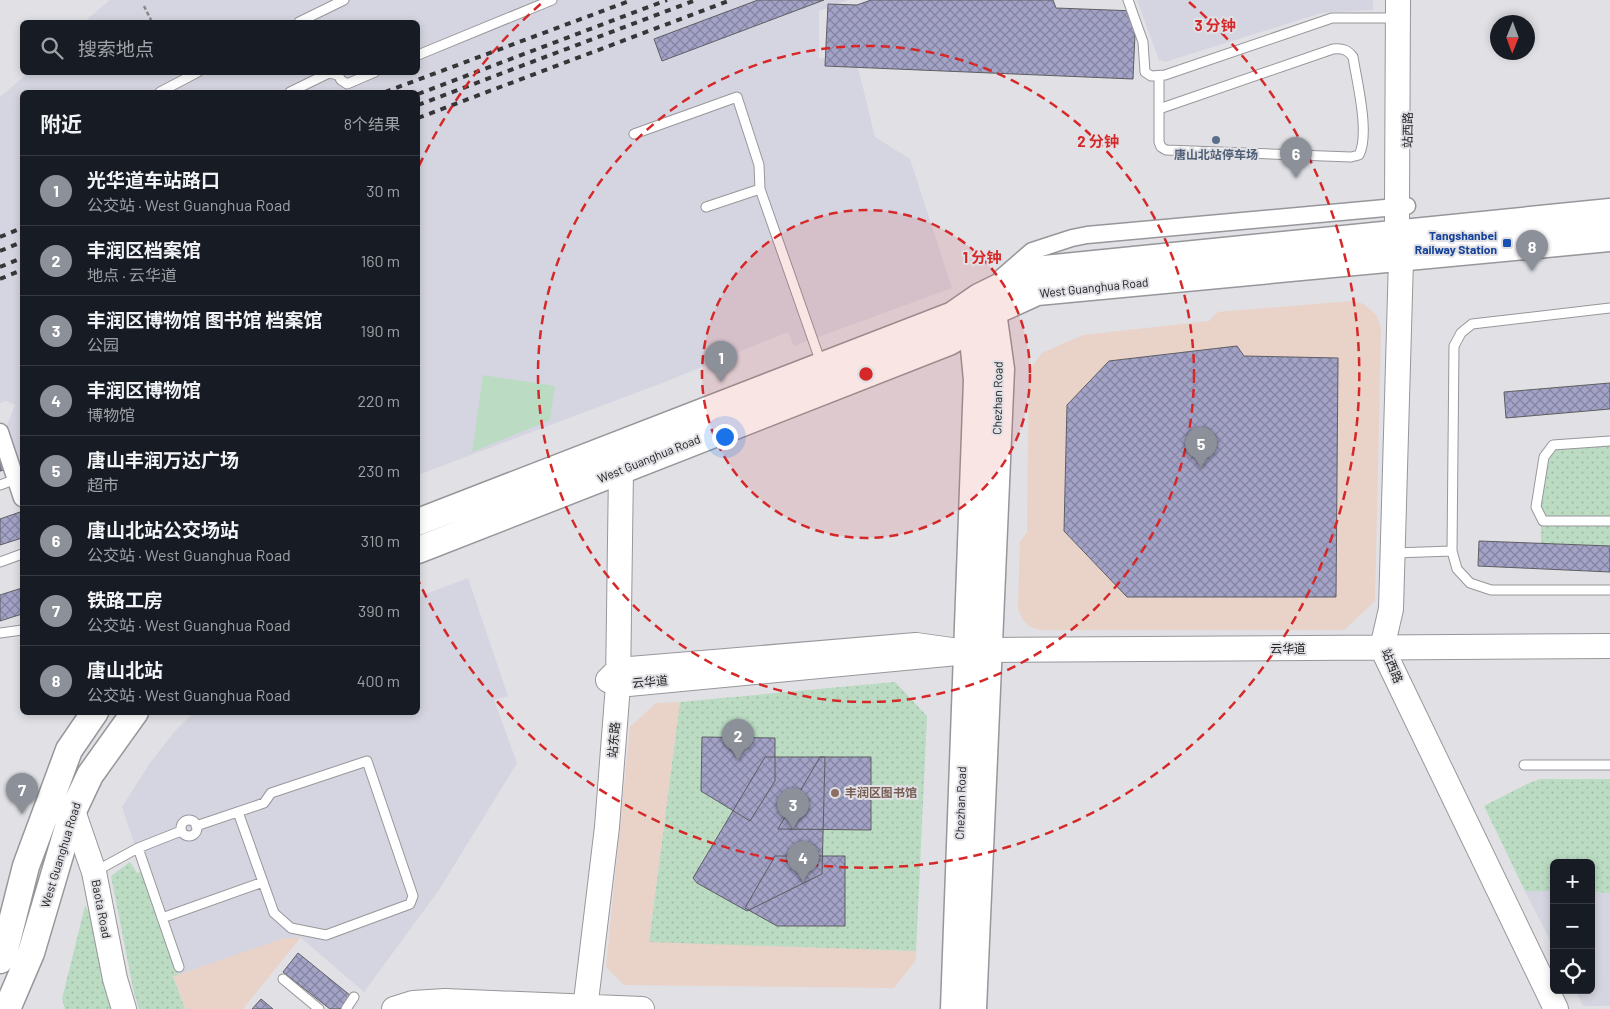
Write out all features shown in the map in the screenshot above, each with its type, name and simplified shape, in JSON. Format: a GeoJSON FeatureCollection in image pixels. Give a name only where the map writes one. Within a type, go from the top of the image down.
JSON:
{"type":"FeatureCollection","features":[{"type":"Feature","properties":{"kind":"main road","name":"West Guanghua Road"},"geometry":{"type":"LineString","coordinates":[[420,521],[953,314],[986,305],[1037,292],[1610,212]]}},
{"type":"Feature","properties":{"kind":"main road","name":"West Guanghua Road"},"geometry":{"type":"LineString","coordinates":[[1401,242],[1610,238]]}},
{"type":"Feature","properties":{"kind":"main road","name":"West Guanghua Road"},"geometry":{"type":"LineString","coordinates":[[420,549],[949,342],[972,328],[986,305]]}},
{"type":"Feature","properties":{"kind":"main road","name":"Chezhan Road"},"geometry":{"type":"LineString","coordinates":[[954,1009],[978,651],[1001,369],[986,305]]}},
{"type":"Feature","properties":{"kind":"main road","name":"Chezhan Road"},"geometry":{"type":"LineString","coordinates":[[972,328],[978,380],[978,651],[973,1009]]}},
{"type":"Feature","properties":{"kind":"main road"},"geometry":{"type":"LineString","coordinates":[[572,462],[607,476]]}},
{"type":"Feature","properties":{"kind":"main road","name":"West Guanghua Road"},"geometry":{"type":"LineString","coordinates":[[0,960],[5,949],[26,866],[69,750],[94,715]]}},
{"type":"Feature","properties":{"kind":"main road","name":"West Guanghua Road"},"geometry":{"type":"LineString","coordinates":[[7,1009],[31,953],[73,811],[90,775],[133,715]]}},
{"type":"Feature","properties":{"kind":"street","name":"站西路"},"geometry":{"type":"LineString","coordinates":[[1404,9],[1402,206],[1393,553],[1391,609],[1382,648],[1556,1009]]}},
{"type":"Feature","properties":{"kind":"street"},"geometry":{"type":"LineString","coordinates":[[986,305],[1032,251],[1072,238],[1087,235],[1402,206]]}},
{"type":"Feature","properties":{"kind":"street"},"geometry":{"type":"LineString","coordinates":[[0,432],[20,492]]}},
{"type":"Feature","properties":{"kind":"street","name":"站东路"},"geometry":{"type":"LineString","coordinates":[[579,1008],[594,844],[615,678],[607,476]]}},
{"type":"Feature","properties":{"kind":"street","name":"云华道"},"geometry":{"type":"LineString","coordinates":[[615,678],[978,651],[1610,646]]}},
{"type":"Feature","properties":{"kind":"street","name":"Baota Road"},"geometry":{"type":"LineString","coordinates":[[73,811],[94,872],[115,979],[124,1009]]}},
{"type":"Feature","properties":{"kind":"street"},"geometry":{"type":"LineString","coordinates":[[394,1009],[413,1003],[445,1001],[579,1008],[642,1009]]}},
{"type":"Feature","properties":{"kind":"lane"},"geometry":{"type":"LineString","coordinates":[[303,20],[344,0]]}},
{"type":"Feature","properties":{"kind":"lane"},"geometry":{"type":"LineString","coordinates":[[420,53],[552,0]]}},
{"type":"Feature","properties":{"kind":"lane"},"geometry":{"type":"LineString","coordinates":[[1128,0],[1143,42],[1145,72],[1151,76],[1166,75],[1332,18],[1404,9]]}},
{"type":"Feature","properties":{"kind":"lane"},"geometry":{"type":"LineString","coordinates":[[1159,76],[1159,109],[1159,142],[1161,147],[1166,150],[1351,157],[1359,155],[1363,148],[1363,120],[1353,57],[1349,51],[1341,48],[1333,49],[1159,109]]}},
{"type":"Feature","properties":{"kind":"lane"},"geometry":{"type":"LineString","coordinates":[[164,90],[192,75]]}},
{"type":"Feature","properties":{"kind":"lane"},"geometry":{"type":"LineString","coordinates":[[294,90],[325,75]]}},
{"type":"Feature","properties":{"kind":"lane"},"geometry":{"type":"LineString","coordinates":[[338,75],[347,84],[368,75]]}},
{"type":"Feature","properties":{"kind":"lane"},"geometry":{"type":"LineString","coordinates":[[634,134],[737,96],[759,165],[760,189],[822,365]]}},
{"type":"Feature","properties":{"kind":"lane"},"geometry":{"type":"LineString","coordinates":[[706,206],[760,189]]}},
{"type":"Feature","properties":{"kind":"lane"},"geometry":{"type":"LineString","coordinates":[[1610,308],[1472,324],[1461,333],[1454,346],[1452,551],[1457,569],[1470,583],[1491,590],[1610,590]]}},
{"type":"Feature","properties":{"kind":"lane"},"geometry":{"type":"LineString","coordinates":[[1610,441],[1553,445],[1544,457],[1536,507],[1543,521],[1610,520]]}},
{"type":"Feature","properties":{"kind":"lane"},"geometry":{"type":"LineString","coordinates":[[0,485],[16,479]]}},
{"type":"Feature","properties":{"kind":"lane"},"geometry":{"type":"LineString","coordinates":[[1393,553],[1452,551]]}},
{"type":"Feature","properties":{"kind":"lane"},"geometry":{"type":"LineString","coordinates":[[0,562],[20,555]]}},
{"type":"Feature","properties":{"kind":"lane"},"geometry":{"type":"LineString","coordinates":[[0,633],[20,630]]}},
{"type":"Feature","properties":{"kind":"lane"},"geometry":{"type":"LineString","coordinates":[[94,872],[138,848],[181,831],[187,836],[192,835],[196,832],[196,826],[264,803],[270,793],[367,761],[412,896],[410,904],[326,935],[291,928],[274,913],[238,812]]}},
{"type":"Feature","properties":{"kind":"lane"},"geometry":{"type":"LineString","coordinates":[[1524,765],[1610,765]]}},
{"type":"Feature","properties":{"kind":"lane"},"geometry":{"type":"LineString","coordinates":[[138,848],[179,967]]}},
{"type":"Feature","properties":{"kind":"lane"},"geometry":{"type":"LineString","coordinates":[[162,918],[263,882]]}},
{"type":"Feature","properties":{"kind":"lane"},"geometry":{"type":"LineString","coordinates":[[283,979],[319,1009]]}},
{"type":"Feature","properties":{"kind":"lane"},"geometry":{"type":"LineString","coordinates":[[346,1009],[354,997]]}},
{"type":"Feature","properties":{"kind":"path"},"geometry":{"type":"LineString","coordinates":[[144,6],[151,20]]}},
{"type":"Feature","properties":{"kind":"shaded area"},"geometry":{"type":"Polygon","coordinates":[[[110,0],[848,0],[819,11],[819,58],[856,59],[875,137],[910,159],[952,288],[794,346],[788,332],[670,380],[420,474],[420,90],[20,90],[20,467],[7,425],[15,405],[6,401],[0,403],[0,97],[26,75],[420,75],[420,20],[86,20],[110,0]]]}},
{"type":"Feature","properties":{"kind":"shaded area"},"geometry":{"type":"Polygon","coordinates":[[[1137,0],[1373,0],[1373,10],[1322,13],[1165,62],[1159,60],[1137,0]]]}},
{"type":"Feature","properties":{"kind":"shaded area"},"geometry":{"type":"Polygon","coordinates":[[[1352,301],[1364,304],[1376,315],[1381,328],[1375,601],[1344,630],[1041,630],[1030,627],[1023,620],[1018,609],[1020,542],[1027,532],[1029,371],[1042,353],[1083,335],[1209,321],[1218,312],[1352,301]]]}},
{"type":"Feature","properties":{"kind":"shaded area"},"geometry":{"type":"Polygon","coordinates":[[[468,578],[508,696],[494,700],[517,763],[439,890],[364,992],[300,937],[281,939],[178,975],[122,807],[150,763],[174,732],[191,715],[420,715],[420,596],[468,578]]]}},
{"type":"Feature","properties":{"kind":"shaded area"},"geometry":{"type":"Polygon","coordinates":[[[680,702],[649,941],[916,951],[916,960],[894,988],[624,985],[606,967],[630,727],[656,703],[680,702]]]}},
{"type":"Feature","properties":{"kind":"shaded area"},"geometry":{"type":"Polygon","coordinates":[[[1525,891],[1550,891],[1550,940],[1525,891]]]}},
{"type":"Feature","properties":{"kind":"shaded area"},"geometry":{"type":"Polygon","coordinates":[[[1595,892],[1610,893],[1610,1006],[1583,1006],[1577,994],[1595,994],[1595,892]]]}},
{"type":"Feature","properties":{"kind":"shaded area"},"geometry":{"type":"Polygon","coordinates":[[[301,937],[243,1009],[185,1009],[173,975],[281,939],[301,937]]]}},
{"type":"Feature","properties":{"kind":"green space"},"geometry":{"type":"Polygon","coordinates":[[[483,375],[555,386],[550,420],[472,452],[483,375]]]}},
{"type":"Feature","properties":{"kind":"green space"},"geometry":{"type":"Polygon","coordinates":[[[1610,445],[1610,546],[1541,547],[1541,450],[1610,445]]]}},
{"type":"Feature","properties":{"kind":"green space"},"geometry":{"type":"Polygon","coordinates":[[[895,682],[927,716],[916,951],[649,942],[680,702],[895,682]]]}},
{"type":"Feature","properties":{"kind":"green space"},"geometry":{"type":"Polygon","coordinates":[[[1540,779],[1610,779],[1610,893],[1595,892],[1595,859],[1550,859],[1550,891],[1525,891],[1484,806],[1540,779]]]}},
{"type":"Feature","properties":{"kind":"green space"},"geometry":{"type":"Polygon","coordinates":[[[130,862],[137,873],[143,871],[178,975],[173,976],[185,1009],[139,1009],[134,993],[111,876],[130,862]]]}},
{"type":"Feature","properties":{"kind":"green space"},"geometry":{"type":"Polygon","coordinates":[[[85,906],[93,917],[115,1009],[65,1009],[62,999],[85,906]]]}},
{"type":"Feature","properties":{"kind":"building"},"geometry":{"type":"Polygon","coordinates":[[[758,0],[824,0],[662,61],[654,39],[758,0]]]}},
{"type":"Feature","properties":{"kind":"building"},"geometry":{"type":"Polygon","coordinates":[[[871,0],[1053,0],[1056,8],[1136,11],[1133,79],[825,66],[828,4],[857,5],[871,0]]]}},
{"type":"Feature","properties":{"kind":"building"},"geometry":{"type":"Polygon","coordinates":[[[1237,346],[1244,356],[1338,358],[1336,597],[1127,597],[1064,531],[1067,405],[1109,361],[1237,346]]]}},
{"type":"Feature","properties":{"kind":"building"},"geometry":{"type":"Polygon","coordinates":[[[1610,383],[1610,409],[1506,418],[1504,392],[1610,383]]]}},
{"type":"Feature","properties":{"kind":"building"},"geometry":{"type":"Polygon","coordinates":[[[0,455],[5,470],[0,471],[0,455]]]}},
{"type":"Feature","properties":{"kind":"building"},"geometry":{"type":"Polygon","coordinates":[[[20,512],[20,539],[0,545],[0,519],[20,512]]]}},
{"type":"Feature","properties":{"kind":"building"},"geometry":{"type":"Polygon","coordinates":[[[1479,541],[1610,546],[1610,572],[1478,566],[1479,541]]]}},
{"type":"Feature","properties":{"kind":"building"},"geometry":{"type":"Polygon","coordinates":[[[20,589],[20,615],[0,621],[0,595],[20,589]]]}},
{"type":"Feature","properties":{"kind":"building"},"geometry":{"type":"Polygon","coordinates":[[[702,737],[775,738],[775,781],[750,821],[701,791],[702,737]]]}},
{"type":"Feature","properties":{"kind":"building"},"geometry":{"type":"Polygon","coordinates":[[[765,757],[825,757],[822,874],[747,911],[697,883],[693,878],[765,757]]]}},
{"type":"Feature","properties":{"kind":"building","name":"丰润区图书馆"},"geometry":{"type":"Polygon","coordinates":[[[820,757],[871,757],[871,830],[778,829],[820,757]]]}},
{"type":"Feature","properties":{"kind":"building"},"geometry":{"type":"Polygon","coordinates":[[[775,856],[845,856],[845,926],[777,926],[745,908],[775,856]]]}},
{"type":"Feature","properties":{"kind":"building"},"geometry":{"type":"Polygon","coordinates":[[[298,953],[351,996],[340,1009],[330,1009],[283,972],[298,953]]]}},
{"type":"Feature","properties":{"kind":"building"},"geometry":{"type":"Polygon","coordinates":[[[261,999],[273,1009],[252,1009],[261,999]]]}},
{"type":"Feature","properties":{"kind":"railway"},"geometry":{"type":"LineString","coordinates":[[390,90],[632,0]]}},
{"type":"Feature","properties":{"kind":"railway"},"geometry":{"type":"LineString","coordinates":[[420,93],[667,0]]}},
{"type":"Feature","properties":{"kind":"railway"},"geometry":{"type":"LineString","coordinates":[[420,104],[696,0]]}},
{"type":"Feature","properties":{"kind":"railway"},"geometry":{"type":"LineString","coordinates":[[420,117],[731,0]]}},
{"type":"Feature","properties":{"kind":"railway"},"geometry":{"type":"LineString","coordinates":[[0,237],[20,229]]}},
{"type":"Feature","properties":{"kind":"railway"},"geometry":{"type":"LineString","coordinates":[[0,251],[20,243]]}},
{"type":"Feature","properties":{"kind":"railway"},"geometry":{"type":"LineString","coordinates":[[0,267],[20,259]]}},
{"type":"Feature","properties":{"kind":"railway"},"geometry":{"type":"LineString","coordinates":[[0,279],[20,271]]}},
{"type":"Feature","properties":{"kind":"place","name":"唐山北站停车场"},"geometry":{"type":"Point","coordinates":[1216,140]}},
{"type":"Feature","properties":{"kind":"place","name":"唐山北站公交场站"},"geometry":{"type":"Point","coordinates":[1296,178]}},
{"type":"Feature","properties":{"kind":"place","name":"Tangshanbei Railway Station"},"geometry":{"type":"Point","coordinates":[1507,243]}},
{"type":"Feature","properties":{"kind":"place","name":"唐山北站"},"geometry":{"type":"Point","coordinates":[1532,271]}},
{"type":"Feature","properties":{"kind":"place","name":"光华道车站路口"},"geometry":{"type":"Point","coordinates":[721,382]}},
{"type":"Feature","properties":{"kind":"place","name":"唐山丰润万达广场"},"geometry":{"type":"Point","coordinates":[1201,468]}},
{"type":"Feature","properties":{"kind":"place","name":"丰润区档案馆"},"geometry":{"type":"Point","coordinates":[738,760]}},
{"type":"Feature","properties":{"kind":"place","name":"丰润区图书馆"},"geometry":{"type":"Point","coordinates":[835,793]}},
{"type":"Feature","properties":{"kind":"place","name":"铁路工房"},"geometry":{"type":"Point","coordinates":[22,814]}},
{"type":"Feature","properties":{"kind":"place","name":"丰润区博物馆 图书馆 档案馆"},"geometry":{"type":"Point","coordinates":[793,829]}},
{"type":"Feature","properties":{"kind":"place","name":"丰润区博物馆"},"geometry":{"type":"Point","coordinates":[803,882]}}]}
